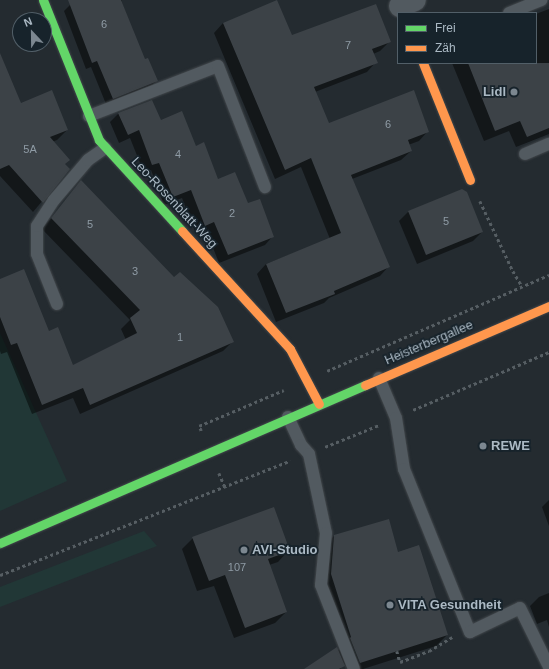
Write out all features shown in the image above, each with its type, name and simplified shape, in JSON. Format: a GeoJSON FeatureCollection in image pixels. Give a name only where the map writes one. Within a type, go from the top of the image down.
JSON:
{"type":"FeatureCollection","features":[{"type":"Feature","properties":{"kind":"street","name":"Leo-Rosenblatt-Weg"},"geometry":{"type":"LineString","coordinates":[[43,0],[99,140],[290,349],[319,404]]}},
{"type":"Feature","properties":{"kind":"street"},"geometry":{"type":"LineString","coordinates":[[423,64],[470,180]]}},
{"type":"Feature","properties":{"kind":"street","name":"Heisterbergallee"},"geometry":{"type":"LineString","coordinates":[[0,543],[122,491],[288,417],[549,306]]}},
{"type":"Feature","properties":{"kind":"lane"},"geometry":{"type":"LineString","coordinates":[[512,12],[541,0]]}},
{"type":"Feature","properties":{"kind":"lane"},"geometry":{"type":"LineString","coordinates":[[89,116],[218,66],[265,187]]}},
{"type":"Feature","properties":{"kind":"lane"},"geometry":{"type":"LineString","coordinates":[[525,154],[549,144]]}},
{"type":"Feature","properties":{"kind":"lane"},"geometry":{"type":"LineString","coordinates":[[57,304],[37,254],[37,226],[54,200],[88,160],[106,148]]}},
{"type":"Feature","properties":{"kind":"lane"},"geometry":{"type":"LineString","coordinates":[[379,378],[396,418],[404,469],[470,632],[520,608],[549,667]]}},
{"type":"Feature","properties":{"kind":"lane"},"geometry":{"type":"LineString","coordinates":[[288,417],[301,445],[309,454],[326,533],[322,585],[354,669]]}},
{"type":"Feature","properties":{"kind":"path"},"geometry":{"type":"LineString","coordinates":[[470,180],[513,272],[522,286]]}},
{"type":"Feature","properties":{"kind":"path"},"geometry":{"type":"LineString","coordinates":[[0,574],[309,454],[549,352]]}},
{"type":"Feature","properties":{"kind":"path"},"geometry":{"type":"LineString","coordinates":[[397,652],[400,662],[429,652],[468,626]]}},
{"type":"Feature","properties":{"kind":"green space"},"geometry":{"type":"Polygon","coordinates":[[[0,333],[67,481],[0,511],[0,333]]]}},
{"type":"Feature","properties":{"kind":"green space"},"geometry":{"type":"Polygon","coordinates":[[[144,531],[157,546],[0,607],[0,587],[144,531]]]}},
{"type":"Feature","properties":{"kind":"building"},"geometry":{"type":"Polygon","coordinates":[[[68,0],[121,0],[145,59],[148,58],[158,81],[113,99],[97,61],[92,63],[68,0]]]}},
{"type":"Feature","properties":{"kind":"building"},"geometry":{"type":"Polygon","coordinates":[[[277,0],[292,35],[376,4],[391,42],[372,49],[378,63],[314,87],[329,123],[414,90],[429,132],[408,140],[412,151],[351,175],[390,267],[334,291],[335,294],[286,313],[266,264],[341,233],[311,158],[285,170],[223,23],[277,0]]]}},
{"type":"Feature","properties":{"kind":"building"},"geometry":{"type":"Polygon","coordinates":[[[0,53],[21,103],[52,90],[68,130],[50,137],[70,160],[65,164],[70,169],[43,203],[9,165],[0,169],[0,53]]]}},
{"type":"Feature","properties":{"kind":"building","name":"Lidl"},"geometry":{"type":"Polygon","coordinates":[[[549,63],[549,128],[527,137],[520,121],[495,131],[468,64],[549,63]]]}},
{"type":"Feature","properties":{"kind":"building"},"geometry":{"type":"Polygon","coordinates":[[[152,100],[161,120],[182,111],[196,146],[204,142],[218,179],[235,172],[248,203],[260,199],[274,237],[228,255],[214,222],[205,226],[191,190],[173,197],[159,163],[152,165],[139,130],[128,135],[118,113],[152,100]]]}},
{"type":"Feature","properties":{"kind":"building"},"geometry":{"type":"Polygon","coordinates":[[[81,180],[174,277],[180,272],[218,307],[234,342],[90,405],[83,388],[42,405],[17,343],[11,345],[0,317],[0,279],[24,269],[49,331],[58,327],[73,365],[137,333],[130,318],[140,310],[51,218],[81,180]]]}},
{"type":"Feature","properties":{"kind":"building"},"geometry":{"type":"Polygon","coordinates":[[[462,189],[467,192],[483,232],[426,255],[408,211],[462,189]]]}},
{"type":"Feature","properties":{"kind":"building"},"geometry":{"type":"Polygon","coordinates":[[[274,507],[290,551],[268,559],[287,612],[245,628],[225,575],[209,581],[192,537],[274,507]]]}},
{"type":"Feature","properties":{"kind":"building","name":"VITA Gesundheit"},"geometry":{"type":"Polygon","coordinates":[[[389,519],[398,552],[419,545],[448,635],[360,663],[350,638],[351,637],[331,574],[334,535],[389,519]]]}},
{"type":"Feature","properties":{"kind":"building"},"geometry":{"type":"Polygon","coordinates":[[[337,647],[345,666],[339,669],[304,669],[337,647]]]}},
{"type":"Feature","properties":{"kind":"traffic: fast"},"geometry":{"type":"LineString","coordinates":[[43,0],[99,140],[182,231]]}},
{"type":"Feature","properties":{"kind":"traffic: fast"},"geometry":{"type":"LineString","coordinates":[[0,543],[365,385]]}},
{"type":"Feature","properties":{"kind":"traffic: slow"},"geometry":{"type":"LineString","coordinates":[[423,64],[470,180]]}},
{"type":"Feature","properties":{"kind":"traffic: slow"},"geometry":{"type":"LineString","coordinates":[[182,231],[290,349],[319,404]]}},
{"type":"Feature","properties":{"kind":"traffic: slow"},"geometry":{"type":"LineString","coordinates":[[365,385],[549,306]]}},
{"type":"Feature","properties":{"kind":"place","name":"Lidl"},"geometry":{"type":"Point","coordinates":[514,92]}},
{"type":"Feature","properties":{"kind":"place","name":"REWE"},"geometry":{"type":"Point","coordinates":[483,446]}},
{"type":"Feature","properties":{"kind":"place","name":"AVI-Studio"},"geometry":{"type":"Point","coordinates":[244,550]}},
{"type":"Feature","properties":{"kind":"place","name":"VITA Gesundheit"},"geometry":{"type":"Point","coordinates":[390,605]}}]}
